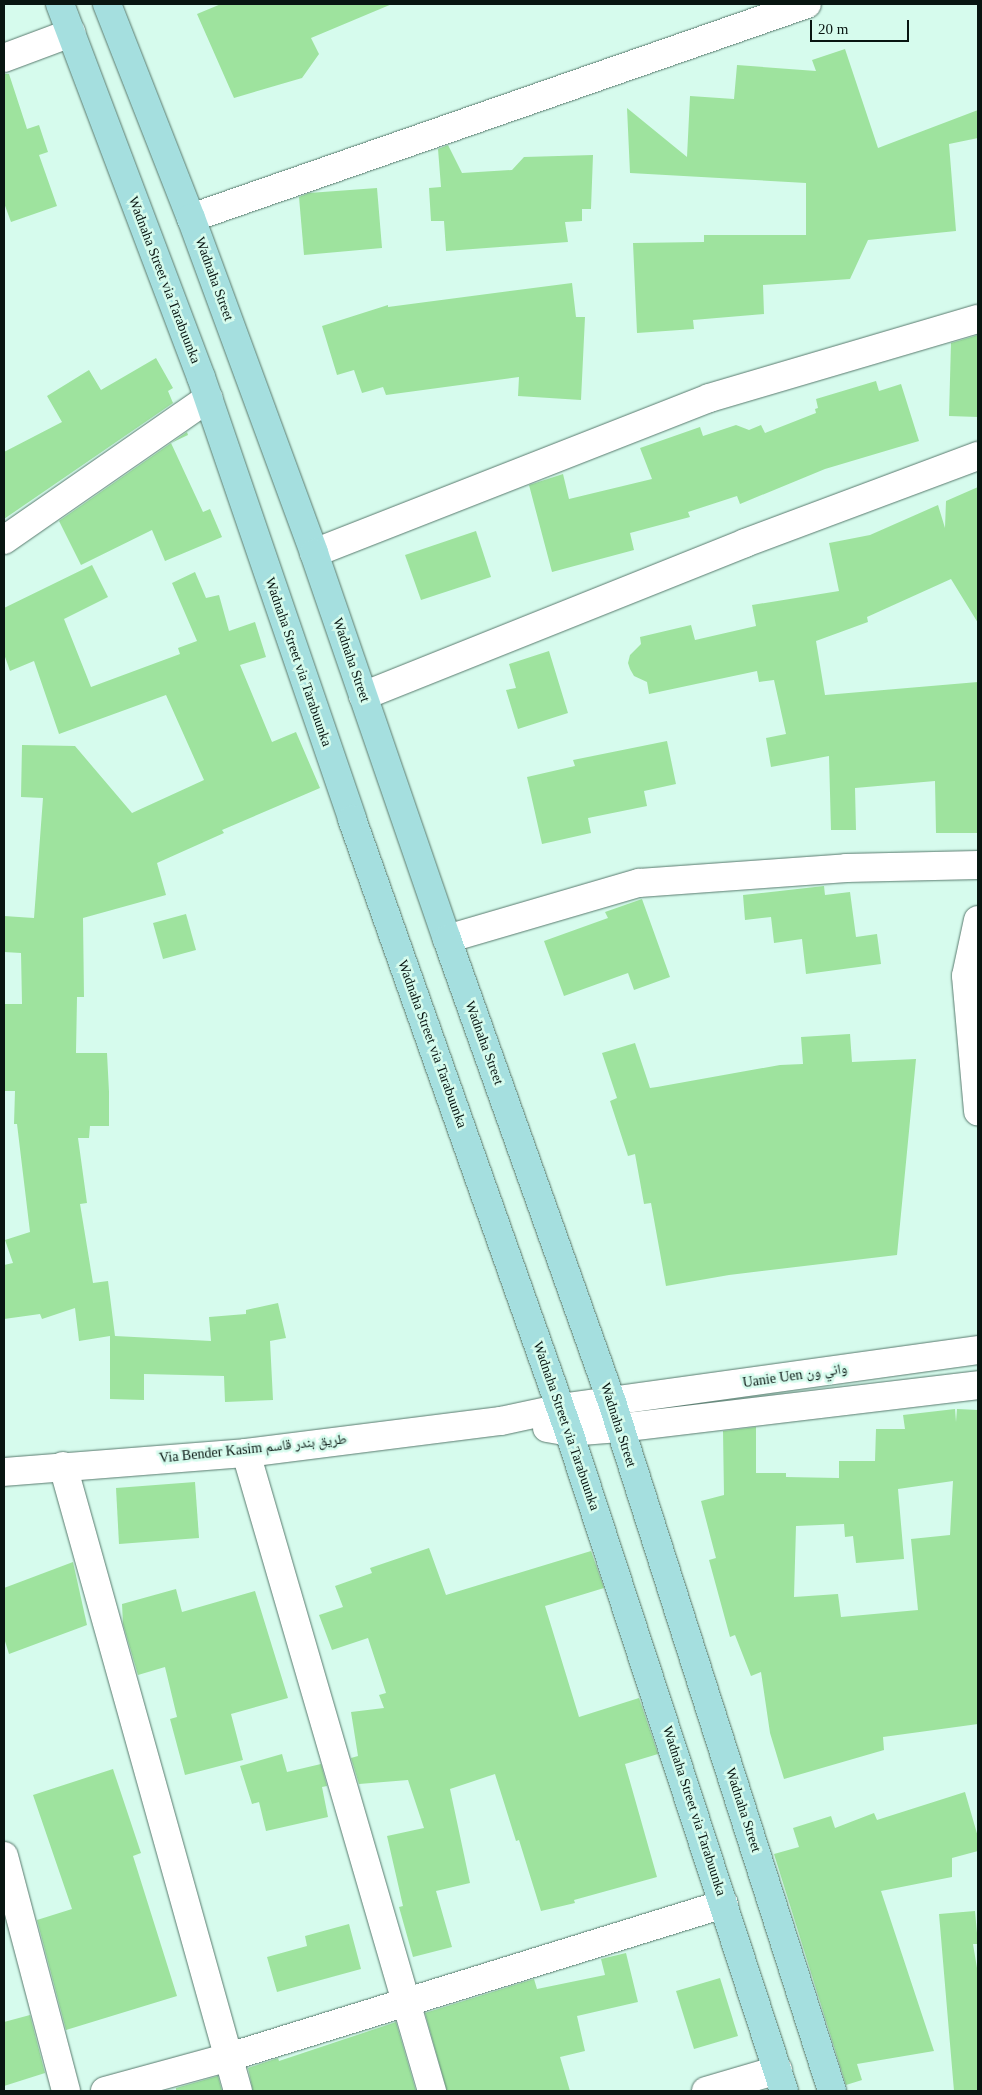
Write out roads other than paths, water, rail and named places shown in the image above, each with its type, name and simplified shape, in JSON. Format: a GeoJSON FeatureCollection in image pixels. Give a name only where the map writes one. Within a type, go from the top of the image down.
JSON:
{"type":"FeatureCollection","features":[{"type":"Feature","properties":{"kind":"main road","name":"Wadnaha Street via Tarabuunka"},"geometry":{"type":"LineString","coordinates":[[60,4],[208,398],[355,828],[565,1420],[781,2081]]}},
{"type":"Feature","properties":{"kind":"main road","name":"Wadnaha Street"},"geometry":{"type":"LineString","coordinates":[[107,4],[191,218],[314,553],[447,939],[616,1415],[832,2091]]}},
{"type":"Feature","properties":{"kind":"street"},"geometry":{"type":"LineString","coordinates":[[191,218],[807,4]]}},
{"type":"Feature","properties":{"kind":"street"},"geometry":{"type":"LineString","coordinates":[[4,58],[71,33]]}},
{"type":"Feature","properties":{"kind":"street"},"geometry":{"type":"LineString","coordinates":[[314,553],[709,398],[978,320]]}},
{"type":"Feature","properties":{"kind":"street"},"geometry":{"type":"LineString","coordinates":[[4,540],[208,398]]}},
{"type":"Feature","properties":{"kind":"street"},"geometry":{"type":"LineString","coordinates":[[363,696],[745,543],[978,456]]}},
{"type":"Feature","properties":{"kind":"street"},"geometry":{"type":"LineString","coordinates":[[447,939],[639,883],[846,868],[978,865]]}},
{"type":"Feature","properties":{"kind":"street"},"geometry":{"type":"LineString","coordinates":[[978,920],[966,976],[978,1111]]}},
{"type":"Feature","properties":{"kind":"street","name":"Uanie Uen واني ون"},"geometry":{"type":"LineString","coordinates":[[616,1415],[978,1350]]}},
{"type":"Feature","properties":{"kind":"street"},"geometry":{"type":"LineString","coordinates":[[616,1415],[978,1385]]}},
{"type":"Feature","properties":{"kind":"street","name":"Via Bender Kasim طريق بندر قاسم"},"geometry":{"type":"LineString","coordinates":[[4,1472],[246,1452],[501,1421],[565,1420],[616,1415]]}},
{"type":"Feature","properties":{"kind":"street"},"geometry":{"type":"LineString","coordinates":[[246,1452],[432,2091]]}},
{"type":"Feature","properties":{"kind":"street"},"geometry":{"type":"LineString","coordinates":[[63,1466],[238,2091]]}},
{"type":"Feature","properties":{"kind":"street"},"geometry":{"type":"LineString","coordinates":[[4,1856],[66,2091]]}},
{"type":"Feature","properties":{"kind":"street"},"geometry":{"type":"LineString","coordinates":[[105,2091],[229,2057],[724,1904]]}},
{"type":"Feature","properties":{"kind":"street"},"geometry":{"type":"LineString","coordinates":[[706,2091],[781,2081]]}}]}
